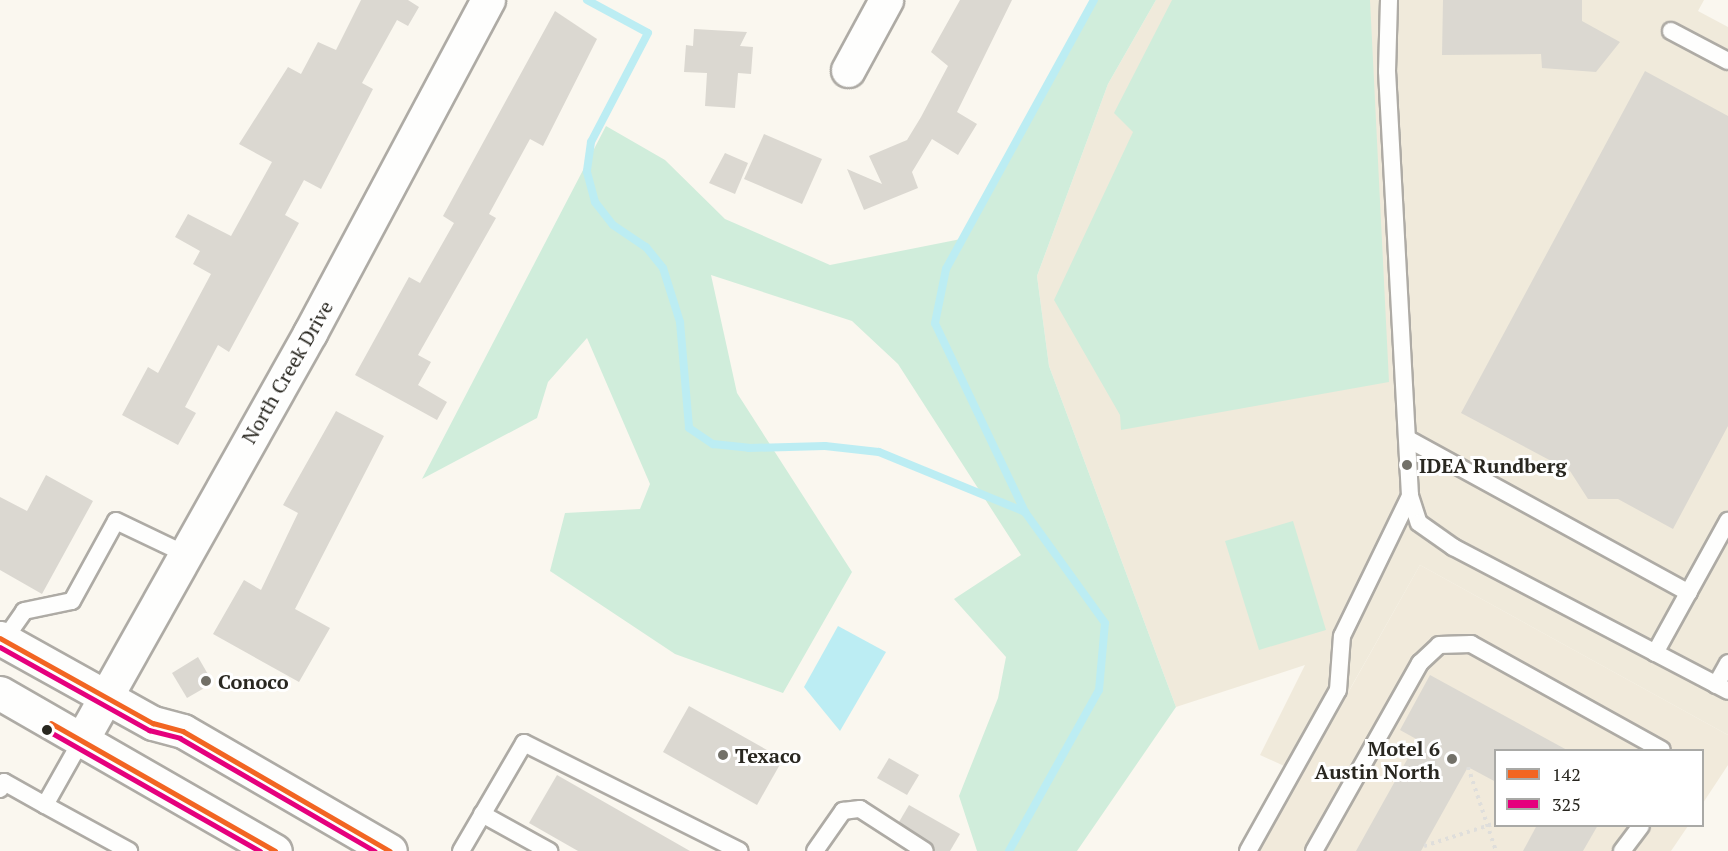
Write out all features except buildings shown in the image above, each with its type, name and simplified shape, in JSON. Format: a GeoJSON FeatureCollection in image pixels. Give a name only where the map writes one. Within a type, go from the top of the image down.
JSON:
{"type":"FeatureCollection","features":[{"type":"Feature","properties":{"kind":"street","name":"North Creek Drive"},"geometry":{"type":"LineString","coordinates":[[81,741],[183,553],[310,333],[488,0]]}},
{"type":"Feature","properties":{"kind":"street"},"geometry":{"type":"LineString","coordinates":[[848,70],[886,0]]}},
{"type":"Feature","properties":{"kind":"street"},"geometry":{"type":"LineString","coordinates":[[2,639],[153,723],[183,731],[390,851]]}},
{"type":"Feature","properties":{"kind":"street"},"geometry":{"type":"LineString","coordinates":[[0,693],[275,851]]}},
{"type":"Feature","properties":{"kind":"lane"},"geometry":{"type":"LineString","coordinates":[[1389,0],[1387,71],[1410,496],[1419,524],[1453,547],[1722,688],[1728,663]]}},
{"type":"Feature","properties":{"kind":"lane"},"geometry":{"type":"LineString","coordinates":[[1671,31],[1728,61]]}},
{"type":"Feature","properties":{"kind":"lane"},"geometry":{"type":"LineString","coordinates":[[1408,439],[1689,593]]}},
{"type":"Feature","properties":{"kind":"lane"},"geometry":{"type":"LineString","coordinates":[[1248,851],[1338,690],[1342,636],[1410,496]]}},
{"type":"Feature","properties":{"kind":"lane"},"geometry":{"type":"LineString","coordinates":[[2,639],[24,611],[72,601],[116,521],[183,553]]}},
{"type":"Feature","properties":{"kind":"lane"},"geometry":{"type":"LineString","coordinates":[[1655,653],[1728,521]]}},
{"type":"Feature","properties":{"kind":"lane"},"geometry":{"type":"LineString","coordinates":[[1314,851],[1420,663],[1439,645],[1471,644],[1660,749]]}},
{"type":"Feature","properties":{"kind":"lane"},"geometry":{"type":"LineString","coordinates":[[45,805],[81,741]]}},
{"type":"Feature","properties":{"kind":"lane"},"geometry":{"type":"LineString","coordinates":[[461,851],[524,743],[740,851]]}},
{"type":"Feature","properties":{"kind":"lane"},"geometry":{"type":"LineString","coordinates":[[0,789],[4,782],[129,851]]}},
{"type":"Feature","properties":{"kind":"lane"},"geometry":{"type":"LineString","coordinates":[[815,851],[843,811],[860,809],[925,851]]}},
{"type":"Feature","properties":{"kind":"lane"},"geometry":{"type":"LineString","coordinates":[[483,814],[549,851]]}},
{"type":"Feature","properties":{"kind":"lane"},"geometry":{"type":"LineString","coordinates":[[1622,851],[1640,827]]}},
{"type":"Feature","properties":{"kind":"path"},"geometry":{"type":"LineString","coordinates":[[1468,767],[1496,851]]}},
{"type":"Feature","properties":{"kind":"path"},"geometry":{"type":"LineString","coordinates":[[1424,846],[1494,824]]}},
{"type":"Feature","properties":{"kind":"shaded area","name":"IDEA Rundberg"},"geometry":{"type":"Polygon","coordinates":[[[1156,0],[1704,0],[1698,11],[1728,27],[1728,735],[1420,565],[1302,774],[1260,755],[1305,665],[1176,707],[1049,366],[1037,276],[1108,84],[1156,0]]]}},
{"type":"Feature","properties":{"kind":"shaded area"},"geometry":{"type":"Polygon","coordinates":[[[1420,565],[1728,735],[1728,765],[1704,801],[1704,749],[1494,749],[1494,827],[1687,827],[1671,851],[1259,851],[1420,565]]]}},
{"type":"Feature","properties":{"kind":"green space"},"geometry":{"type":"Polygon","coordinates":[[[1091,0],[1156,0],[1108,84],[1037,276],[1049,366],[1176,707],[1077,851],[977,851],[959,796],[998,698],[1006,657],[954,599],[1021,555],[898,364],[852,321],[711,275],[737,393],[852,572],[783,693],[675,654],[550,571],[565,513],[640,509],[650,484],[587,338],[548,382],[537,418],[422,479],[606,126],[665,160],[725,219],[830,265],[961,239],[1091,0]]]}},
{"type":"Feature","properties":{"kind":"green space"},"geometry":{"type":"Polygon","coordinates":[[[1172,0],[1370,0],[1389,382],[1121,430],[1120,415],[1054,300],[1133,132],[1114,113],[1172,0]]]}},
{"type":"Feature","properties":{"kind":"green space"},"geometry":{"type":"Polygon","coordinates":[[[1293,521],[1326,630],[1259,650],[1225,541],[1293,521]]]}},
{"type":"Feature","properties":{"kind":"water"},"geometry":{"type":"Polygon","coordinates":[[[838,626],[886,652],[840,731],[804,687],[838,626]]]}},
{"type":"Feature","properties":{"kind":"waterway"},"geometry":{"type":"LineString","coordinates":[[587,0],[648,33],[591,142],[587,172],[595,202],[613,225],[646,247],[663,268],[680,322],[689,428],[713,444],[749,448],[825,446],[879,452],[1025,512]]}},
{"type":"Feature","properties":{"kind":"waterway"},"geometry":{"type":"LineString","coordinates":[[1009,851],[1099,690],[1105,623],[1025,512],[935,323],[946,269],[1094,0]]}},
{"type":"Feature","properties":{"kind":"transit line","name":"142"},"geometry":{"type":"LineString","coordinates":[[0,638],[153,723],[183,731],[390,851]]}},
{"type":"Feature","properties":{"kind":"transit line","name":"325"},"geometry":{"type":"LineString","coordinates":[[0,647],[149,730],[180,738],[375,851]]}},
{"type":"Feature","properties":{"kind":"transit line","name":"142"},"geometry":{"type":"LineString","coordinates":[[51,723],[275,851]]}},
{"type":"Feature","properties":{"kind":"transit line","name":"325"},"geometry":{"type":"LineString","coordinates":[[47,730],[260,851]]}},
{"type":"Feature","properties":{"kind":"place","name":"IDEA Rundberg"},"geometry":{"type":"Point","coordinates":[1407,465]}},
{"type":"Feature","properties":{"kind":"place","name":"Conoco"},"geometry":{"type":"Point","coordinates":[206,681]}},
{"type":"Feature","properties":{"kind":"place","name":"Texaco"},"geometry":{"type":"Point","coordinates":[723,755]}},
{"type":"Feature","properties":{"kind":"place","name":"Motel 6 Austin North"},"geometry":{"type":"Point","coordinates":[1452,759]}}]}
